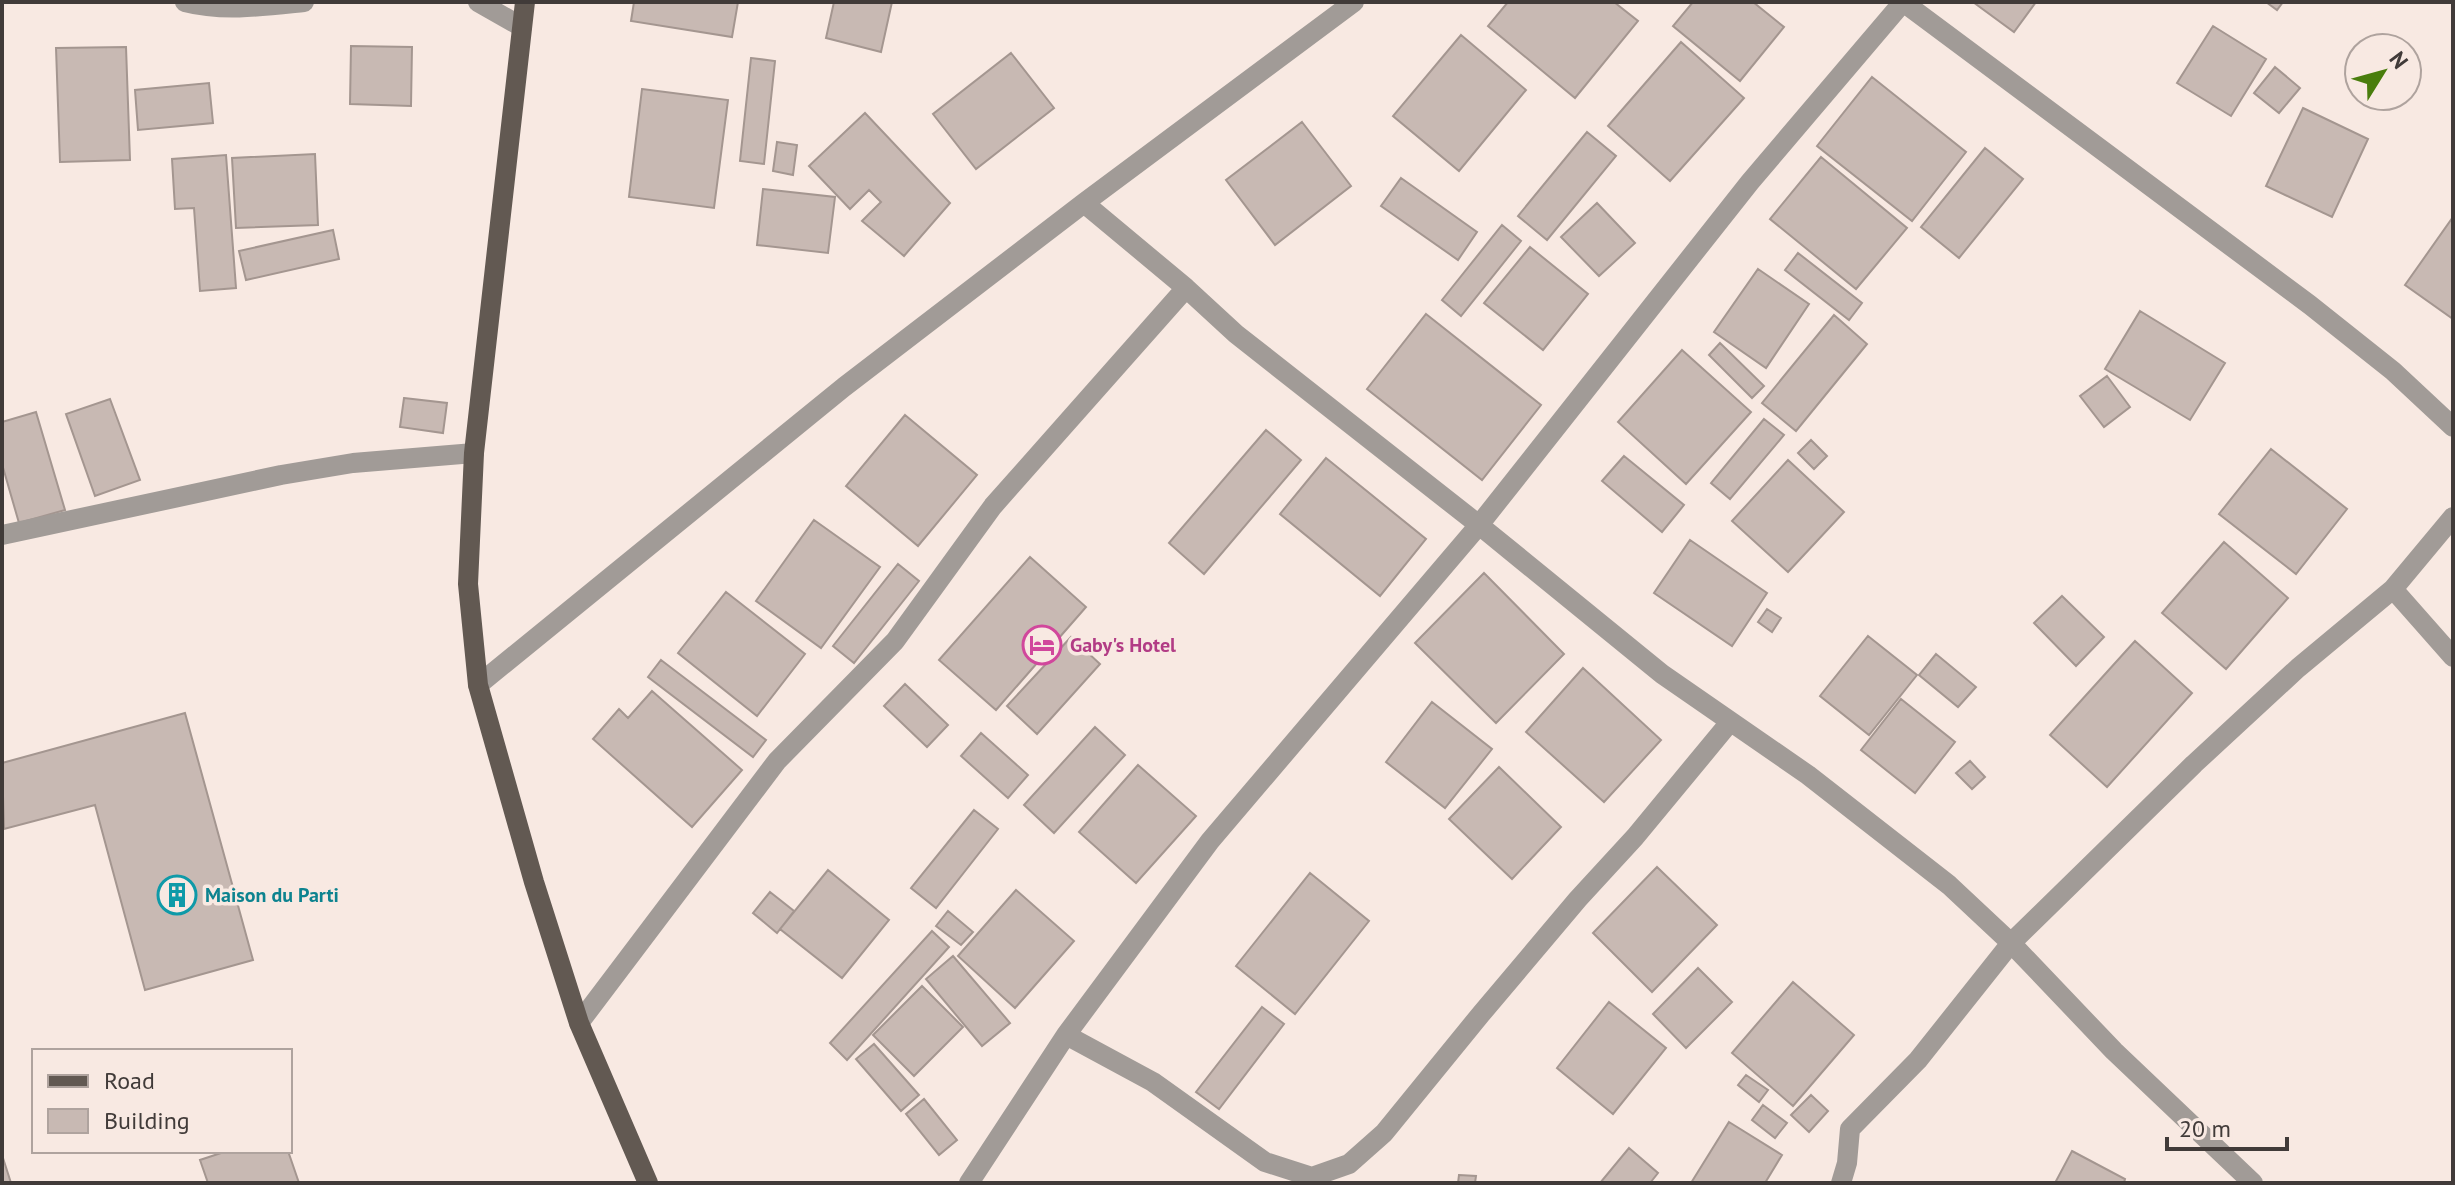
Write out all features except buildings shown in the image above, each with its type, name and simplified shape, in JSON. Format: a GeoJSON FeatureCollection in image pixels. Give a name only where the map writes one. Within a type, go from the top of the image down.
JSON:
{"type":"FeatureCollection","features":[{"type":"Feature","properties":{"kind":"main road"},"geometry":{"type":"LineString","coordinates":[[525,2],[474,453],[468,584],[478,685],[534,882],[579,1023],[648,1183]]}},
{"type":"Feature","properties":{"kind":"street"},"geometry":{"type":"LineString","coordinates":[[185,2],[250,8],[304,2]]}},
{"type":"Feature","properties":{"kind":"street"},"geometry":{"type":"LineString","coordinates":[[478,2],[522,27]]}},
{"type":"Feature","properties":{"kind":"street"},"geometry":{"type":"LineString","coordinates":[[478,685],[844,387],[1354,2]]}},
{"type":"Feature","properties":{"kind":"street"},"geometry":{"type":"LineString","coordinates":[[969,1183],[1066,1035],[1210,841],[1479,525],[1750,182],[1903,2],[2310,305],[2393,371],[2453,427]]}},
{"type":"Feature","properties":{"kind":"street"},"geometry":{"type":"LineString","coordinates":[[1084,203],[1236,334],[1662,674],[1808,775],[1949,885],[2011,943],[2114,1051],[2253,1183]]}},
{"type":"Feature","properties":{"kind":"street"},"geometry":{"type":"LineString","coordinates":[[579,1023],[777,761],[895,641],[993,506],[1186,288]]}},
{"type":"Feature","properties":{"kind":"street"},"geometry":{"type":"LineString","coordinates":[[2,535],[281,475],[353,463],[474,453]]}},
{"type":"Feature","properties":{"kind":"street"},"geometry":{"type":"LineString","coordinates":[[1841,1183],[1847,1163],[1850,1129],[1918,1060],[2011,943],[2194,764],[2298,668],[2393,589],[2453,517]]}},
{"type":"Feature","properties":{"kind":"street"},"geometry":{"type":"LineString","coordinates":[[2393,589],[2453,657]]}},
{"type":"Feature","properties":{"kind":"street"},"geometry":{"type":"LineString","coordinates":[[1066,1035],[1153,1082],[1265,1162],[1314,1180],[1349,1164],[1384,1133],[1481,1014],[1730,722]]}},
{"type":"Feature","properties":{"kind":"place","name":"Gaby's Hotel"},"geometry":{"type":"Point","coordinates":[1042,645]}},
{"type":"Feature","properties":{"kind":"place","name":"Maison du Parti"},"geometry":{"type":"Point","coordinates":[177,895]}}]}
